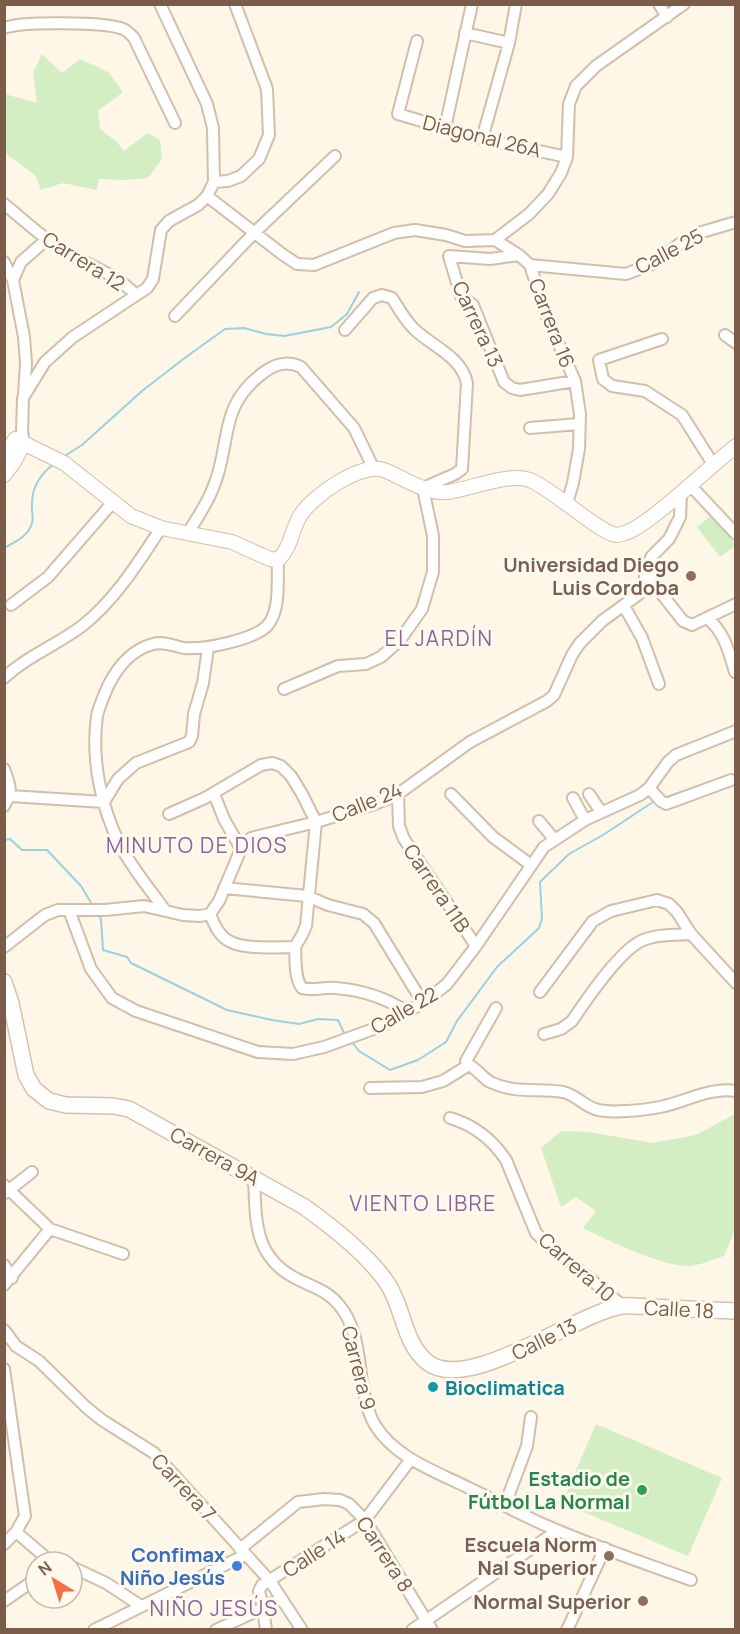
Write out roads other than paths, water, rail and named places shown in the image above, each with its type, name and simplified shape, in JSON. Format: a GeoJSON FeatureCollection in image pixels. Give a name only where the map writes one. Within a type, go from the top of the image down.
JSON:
{"type":"FeatureCollection","features":[{"type":"Feature","properties":{"kind":"main road","name":"Carrera 9A"},"geometry":{"type":"LineString","coordinates":[[4,982],[11,1003],[26,1075],[34,1089],[49,1101],[66,1105],[113,1106],[129,1109],[289,1197],[322,1220],[380,1274],[393,1294],[414,1348],[430,1365]]}},
{"type":"Feature","properties":{"kind":"main road","name":"Calle 18"},"geometry":{"type":"LineString","coordinates":[[623,1306],[735,1311]]}},
{"type":"Feature","properties":{"kind":"main road","name":"Calle 13"},"geometry":{"type":"LineString","coordinates":[[430,1365],[448,1369],[505,1358],[576,1323],[623,1306]]}},
{"type":"Feature","properties":{"kind":"street"},"geometry":{"type":"LineString","coordinates":[[23,398],[45,362],[73,337],[147,288],[153,279],[160,230],[169,221],[198,205],[207,196],[214,182],[213,128],[207,104],[160,4]]}},
{"type":"Feature","properties":{"kind":"street"},"geometry":{"type":"LineString","coordinates":[[214,182],[228,181],[241,176],[259,159],[269,135],[267,89],[235,4]]}},
{"type":"Feature","properties":{"kind":"street"},"geometry":{"type":"LineString","coordinates":[[445,129],[472,4]]}},
{"type":"Feature","properties":{"kind":"street"},"geometry":{"type":"LineString","coordinates":[[482,139],[509,43],[516,4]]}},
{"type":"Feature","properties":{"kind":"street"},"geometry":{"type":"LineString","coordinates":[[659,4],[667,17]]}},
{"type":"Feature","properties":{"kind":"street"},"geometry":{"type":"LineString","coordinates":[[207,196],[254,234],[297,264],[314,265],[394,233],[415,230],[446,235],[465,242],[495,240],[529,214],[548,194],[561,174],[567,157],[569,104],[576,86],[596,66],[684,4]]}},
{"type":"Feature","properties":{"kind":"street"},"geometry":{"type":"LineString","coordinates":[[4,28],[25,24],[111,26],[125,29],[134,38],[175,123]]}},
{"type":"Feature","properties":{"kind":"street"},"geometry":{"type":"LineString","coordinates":[[465,33],[509,43]]}},
{"type":"Feature","properties":{"kind":"street","name":"Diagonal 26A"},"geometry":{"type":"LineString","coordinates":[[417,41],[398,114],[482,139],[567,157]]}},
{"type":"Feature","properties":{"kind":"street"},"geometry":{"type":"LineString","coordinates":[[175,316],[254,234],[335,156]]}},
{"type":"Feature","properties":{"kind":"street","name":"Carrera 12"},"geometry":{"type":"LineString","coordinates":[[4,204],[46,240],[66,253],[109,273],[126,284],[136,295]]}},
{"type":"Feature","properties":{"kind":"street","name":"Calle 25"},"geometry":{"type":"LineString","coordinates":[[530,265],[626,274],[652,264],[681,243],[702,232],[735,222]]}},
{"type":"Feature","properties":{"kind":"street"},"geometry":{"type":"LineString","coordinates":[[13,280],[21,262],[46,240]]}},
{"type":"Feature","properties":{"kind":"street"},"geometry":{"type":"LineString","coordinates":[[495,240],[530,265]]}},
{"type":"Feature","properties":{"kind":"street","name":"Carrera 13"},"geometry":{"type":"LineString","coordinates":[[519,255],[490,259],[449,256],[461,296],[473,305],[504,382],[520,390],[575,381]]}},
{"type":"Feature","properties":{"kind":"street"},"geometry":{"type":"LineString","coordinates":[[4,262],[13,280],[26,354],[20,438],[14,462],[4,475]]}},
{"type":"Feature","properties":{"kind":"street","name":"Carrera 16"},"geometry":{"type":"LineString","coordinates":[[530,265],[547,317],[575,381],[579,449],[567,503]]}},
{"type":"Feature","properties":{"kind":"street"},"geometry":{"type":"LineString","coordinates":[[345,330],[373,298],[382,295],[392,298],[406,322],[464,370],[467,383],[462,469],[473,488]]}},
{"type":"Feature","properties":{"kind":"street"},"geometry":{"type":"LineString","coordinates":[[725,335],[735,343]]}},
{"type":"Feature","properties":{"kind":"street","name":"Carrera 16"},"geometry":{"type":"LineString","coordinates":[[662,339],[599,360],[603,379],[612,386],[645,391],[682,415],[713,464]]}},
{"type":"Feature","properties":{"kind":"street"},"geometry":{"type":"LineString","coordinates":[[188,532],[213,489],[233,407],[253,381],[274,365],[292,362],[301,367],[354,428],[373,468]]}},
{"type":"Feature","properties":{"kind":"street"},"geometry":{"type":"LineString","coordinates":[[530,428],[579,424]]}},
{"type":"Feature","properties":{"kind":"street"},"geometry":{"type":"LineString","coordinates":[[4,458],[20,438]]}},
{"type":"Feature","properties":{"kind":"street"},"geometry":{"type":"LineString","coordinates":[[20,438],[58,460],[131,516],[161,528],[232,542],[270,559],[278,560]]}},
{"type":"Feature","properties":{"kind":"street"},"geometry":{"type":"LineString","coordinates":[[164,909],[123,850],[104,802],[95,750],[98,714],[115,672],[125,659],[156,643],[186,648],[208,648],[256,634],[268,626],[276,608],[278,560],[287,551],[300,516],[312,501],[347,477],[373,468],[384,470],[423,488],[442,492],[473,488],[511,478],[531,480],[604,530],[616,535],[627,533],[644,523],[735,446]]}},
{"type":"Feature","properties":{"kind":"street"},"geometry":{"type":"LineString","coordinates":[[423,488],[462,469]]}},
{"type":"Feature","properties":{"kind":"street"},"geometry":{"type":"LineString","coordinates":[[284,689],[338,666],[366,664],[381,657],[400,640],[417,617],[422,609],[433,572],[433,536],[423,488]]}},
{"type":"Feature","properties":{"kind":"street"},"geometry":{"type":"LineString","coordinates":[[685,490],[735,534]]}},
{"type":"Feature","properties":{"kind":"street","name":"Calle 24"},"geometry":{"type":"LineString","coordinates":[[241,849],[245,842],[256,836],[316,822],[375,804],[398,794],[470,742],[548,701],[559,688],[572,655],[580,642],[602,621],[639,594],[652,556],[669,539],[680,517],[685,490]]}},
{"type":"Feature","properties":{"kind":"street"},"geometry":{"type":"LineString","coordinates":[[11,605],[53,572],[112,502]]}},
{"type":"Feature","properties":{"kind":"street"},"geometry":{"type":"LineString","coordinates":[[4,678],[81,627],[97,613],[132,572],[161,528]]}},
{"type":"Feature","properties":{"kind":"street"},"geometry":{"type":"LineString","coordinates":[[646,574],[682,621],[692,625],[735,604]]}},
{"type":"Feature","properties":{"kind":"street"},"geometry":{"type":"LineString","coordinates":[[624,606],[642,638],[659,684]]}},
{"type":"Feature","properties":{"kind":"street"},"geometry":{"type":"LineString","coordinates":[[707,618],[717,626],[728,648],[735,672]]}},
{"type":"Feature","properties":{"kind":"street"},"geometry":{"type":"LineString","coordinates":[[104,802],[118,779],[136,763],[180,747],[191,740],[208,648]]}},
{"type":"Feature","properties":{"kind":"street","name":"Calle 22"},"geometry":{"type":"LineString","coordinates":[[69,910],[91,969],[102,987],[121,1004],[258,1052],[305,1053],[379,1027],[423,1003],[447,984],[544,847],[585,820],[640,795],[649,788],[676,755],[735,731]]}},
{"type":"Feature","properties":{"kind":"street"},"geometry":{"type":"LineString","coordinates":[[169,814],[214,794],[261,765],[277,764],[291,776],[316,822],[307,896],[306,926],[295,947],[298,984],[308,990],[336,988],[380,997],[391,1001],[407,1012]]}},
{"type":"Feature","properties":{"kind":"street"},"geometry":{"type":"LineString","coordinates":[[4,769],[10,796],[4,807]]}},
{"type":"Feature","properties":{"kind":"street"},"geometry":{"type":"LineString","coordinates":[[649,788],[666,804],[731,780]]}},
{"type":"Feature","properties":{"kind":"street"},"geometry":{"type":"LineString","coordinates":[[4,947],[45,915],[58,910],[99,910],[144,906],[183,915],[210,914],[219,901],[241,849],[224,819],[214,794]]}},
{"type":"Feature","properties":{"kind":"street","name":"Carrera 11B"},"geometry":{"type":"LineString","coordinates":[[398,794],[399,826],[404,839],[476,946]]}},
{"type":"Feature","properties":{"kind":"street"},"geometry":{"type":"LineString","coordinates":[[451,794],[492,837],[531,865]]}},
{"type":"Feature","properties":{"kind":"street"},"geometry":{"type":"LineString","coordinates":[[589,794],[601,812]]}},
{"type":"Feature","properties":{"kind":"street"},"geometry":{"type":"LineString","coordinates":[[10,796],[104,802]]}},
{"type":"Feature","properties":{"kind":"street"},"geometry":{"type":"LineString","coordinates":[[573,798],[585,820]]}},
{"type":"Feature","properties":{"kind":"street"},"geometry":{"type":"LineString","coordinates":[[539,821],[554,839]]}},
{"type":"Feature","properties":{"kind":"street"},"geometry":{"type":"LineString","coordinates":[[224,888],[307,896],[363,914],[374,923],[423,1003]]}},
{"type":"Feature","properties":{"kind":"street"},"geometry":{"type":"LineString","coordinates":[[540,992],[593,921],[611,911],[657,900],[669,904],[677,912],[692,934],[735,983]]}},
{"type":"Feature","properties":{"kind":"street"},"geometry":{"type":"LineString","coordinates":[[210,914],[219,933],[229,941],[267,948],[295,947]]}},
{"type":"Feature","properties":{"kind":"street"},"geometry":{"type":"LineString","coordinates":[[544,1034],[561,1029],[572,1021],[627,950],[641,941],[656,937],[692,934]]}},
{"type":"Feature","properties":{"kind":"street"},"geometry":{"type":"LineString","coordinates":[[465,1066],[496,1008]]}},
{"type":"Feature","properties":{"kind":"street"},"geometry":{"type":"LineString","coordinates":[[370,1088],[422,1087],[443,1081],[465,1066],[471,1065],[485,1078],[510,1089],[565,1093],[595,1109],[609,1111],[660,1107],[708,1091],[724,1089],[735,1091]]}},
{"type":"Feature","properties":{"kind":"street","name":"Carrera 10"},"geometry":{"type":"LineString","coordinates":[[450,1118],[474,1128],[500,1150],[536,1233],[623,1306]]}},
{"type":"Feature","properties":{"kind":"street"},"geometry":{"type":"LineString","coordinates":[[32,1172],[6,1189],[50,1229],[123,1254]]}},
{"type":"Feature","properties":{"kind":"street","name":"Carrera 9"},"geometry":{"type":"LineString","coordinates":[[254,1177],[257,1231],[268,1255],[275,1264],[295,1278],[327,1292],[341,1306],[353,1330],[366,1400],[375,1425],[385,1438],[411,1459],[557,1531],[691,1580]]}},
{"type":"Feature","properties":{"kind":"street"},"geometry":{"type":"LineString","coordinates":[[8,1281],[50,1229]]}},
{"type":"Feature","properties":{"kind":"street"},"geometry":{"type":"LineString","coordinates":[[4,1265],[8,1281]]}},
{"type":"Feature","properties":{"kind":"street"},"geometry":{"type":"LineString","coordinates":[[4,1330],[16,1346]]}},
{"type":"Feature","properties":{"kind":"street"},"geometry":{"type":"LineString","coordinates":[[4,1344],[16,1346]]}},
{"type":"Feature","properties":{"kind":"street","name":"Carrera 7"},"geometry":{"type":"LineString","coordinates":[[16,1346],[39,1361],[102,1420],[154,1453],[270,1581],[302,1629]]}},
{"type":"Feature","properties":{"kind":"street"},"geometry":{"type":"LineString","coordinates":[[4,1370],[25,1510],[25,1516],[16,1532],[4,1544]]}},
{"type":"Feature","properties":{"kind":"street"},"geometry":{"type":"LineString","coordinates":[[505,1505],[527,1446],[531,1417]]}},
{"type":"Feature","properties":{"kind":"street","name":"Calle 14"},"geometry":{"type":"LineString","coordinates":[[263,1608],[259,1589],[365,1520],[411,1459]]}},
{"type":"Feature","properties":{"kind":"street","name":"Carrera 8"},"geometry":{"type":"LineString","coordinates":[[242,1552],[298,1502],[340,1500],[349,1504],[365,1520],[429,1625]]}},
{"type":"Feature","properties":{"kind":"street"},"geometry":{"type":"LineString","coordinates":[[412,1629],[429,1625],[557,1531]]}},
{"type":"Feature","properties":{"kind":"street"},"geometry":{"type":"LineString","coordinates":[[16,1532],[37,1550]]}},
{"type":"Feature","properties":{"kind":"street"},"geometry":{"type":"LineString","coordinates":[[567,1629],[604,1548]]}},
{"type":"Feature","properties":{"kind":"street"},"geometry":{"type":"LineString","coordinates":[[94,1629],[242,1552]]}},
{"type":"Feature","properties":{"kind":"street"},"geometry":{"type":"LineString","coordinates":[[84,1573],[106,1583],[141,1606]]}},
{"type":"Feature","properties":{"kind":"street"},"geometry":{"type":"LineString","coordinates":[[4,1601],[24,1588]]}},
{"type":"Feature","properties":{"kind":"street"},"geometry":{"type":"LineString","coordinates":[[216,1629],[281,1598]]}},
{"type":"Feature","properties":{"kind":"street"},"geometry":{"type":"LineString","coordinates":[[263,1608],[266,1629]]}},
{"type":"Feature","properties":{"kind":"waterway"},"geometry":{"type":"LineString","coordinates":[[63,457],[82,445],[142,391],[225,329],[244,328],[284,336],[331,327],[347,314],[359,292]]}},
{"type":"Feature","properties":{"kind":"waterway"},"geometry":{"type":"LineString","coordinates":[[4,548],[28,532],[33,519],[32,498],[35,487],[54,464]]}},
{"type":"Feature","properties":{"kind":"waterway"},"geometry":{"type":"LineString","coordinates":[[664,798],[721,778]]}},
{"type":"Feature","properties":{"kind":"waterway"},"geometry":{"type":"LineString","coordinates":[[351,1041],[359,1051],[390,1070],[418,1060],[446,1042],[457,1021],[497,967],[539,928],[542,919],[540,882],[569,854],[656,800]]}},
{"type":"Feature","properties":{"kind":"waterway"},"geometry":{"type":"LineString","coordinates":[[4,840],[10,839],[22,850],[47,850],[81,886],[93,906]]}},
{"type":"Feature","properties":{"kind":"waterway"},"geometry":{"type":"LineString","coordinates":[[98,914],[101,919],[103,950],[127,957],[131,963],[227,1010],[299,1024],[318,1019],[338,1020],[345,1035]]}},
{"type":"Feature","properties":{"kind":"place","name":"Universidad Diego Luis Cordoba"},"geometry":{"type":"Point","coordinates":[691,576]}},
{"type":"Feature","properties":{"kind":"place","name":"Bioclimatica"},"geometry":{"type":"Point","coordinates":[433,1387]}},
{"type":"Feature","properties":{"kind":"place","name":"Estadio de Fútbol La Normal"},"geometry":{"type":"Point","coordinates":[642,1490]}},
{"type":"Feature","properties":{"kind":"place","name":"Escuela Norm Nal Superior"},"geometry":{"type":"Point","coordinates":[609,1556]}},
{"type":"Feature","properties":{"kind":"place","name":"Confimax Niño Jesús"},"geometry":{"type":"Point","coordinates":[237,1566]}},
{"type":"Feature","properties":{"kind":"place","name":"Normal Superior"},"geometry":{"type":"Point","coordinates":[643,1601]}},
{"type":"Feature","properties":{"kind":"district","name":"EL JARDÍN"},"geometry":{"type":"Point","coordinates":[439,638]}},
{"type":"Feature","properties":{"kind":"district","name":"MINUTO DE DIOS"},"geometry":{"type":"Point","coordinates":[197,845]}},
{"type":"Feature","properties":{"kind":"district","name":"VIENTO LIBRE"},"geometry":{"type":"Point","coordinates":[423,1203]}},
{"type":"Feature","properties":{"kind":"district","name":"NIÑO JESÚS"},"geometry":{"type":"Point","coordinates":[214,1608]}}]}
